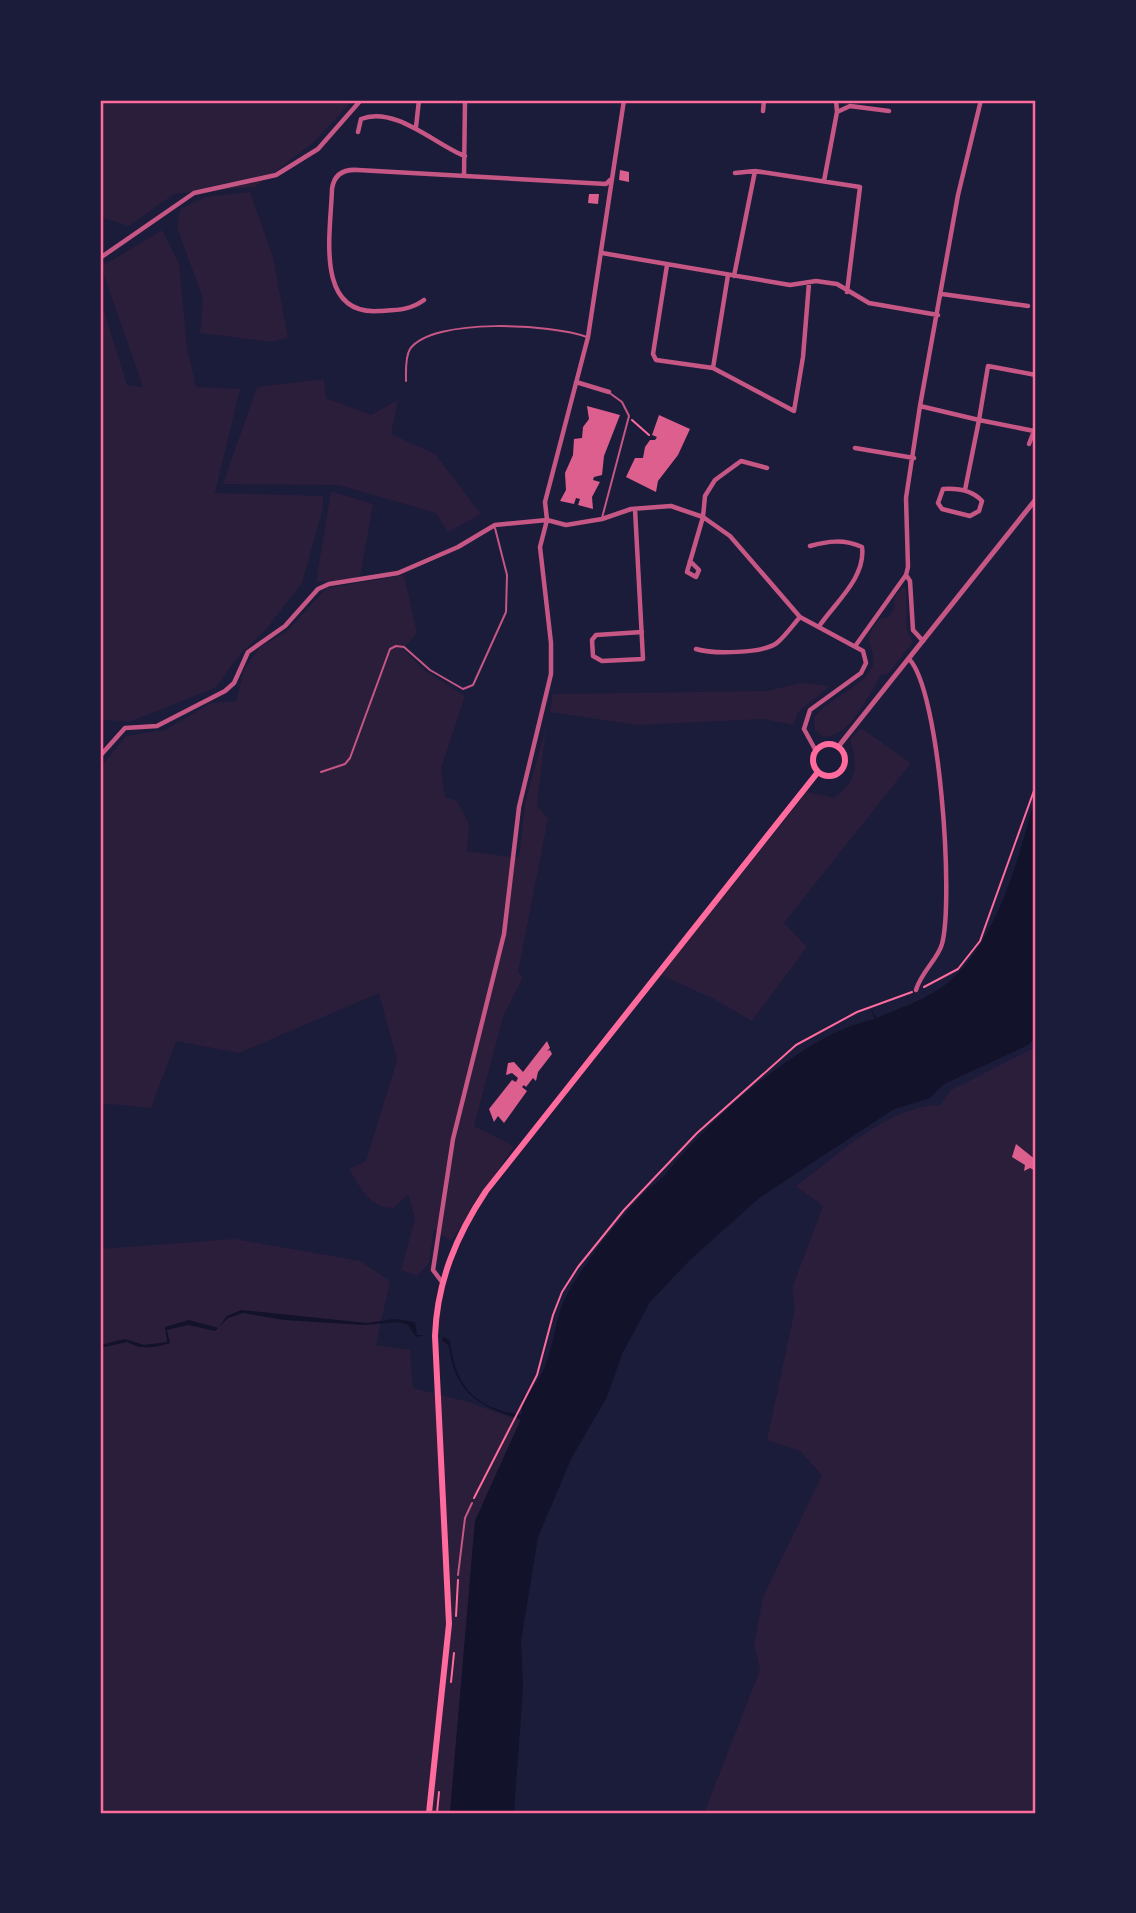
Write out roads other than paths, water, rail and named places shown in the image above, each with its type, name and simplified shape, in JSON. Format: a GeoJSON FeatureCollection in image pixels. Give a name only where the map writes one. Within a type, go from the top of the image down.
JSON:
{"type":"FeatureCollection","features":[{"type":"Feature","properties":{"kind":"main road"},"geometry":{"type":"LineString","coordinates":[[828,744],[838,747],[845,760],[841,770],[827,776],[818,772],[813,759],[816,751],[828,744]]}},
{"type":"Feature","properties":{"kind":"main road"},"geometry":{"type":"LineString","coordinates":[[429,1813],[449,1625],[435,1336],[442,1282],[460,1235],[486,1191],[818,772]]}},
{"type":"Feature","properties":{"kind":"street"},"geometry":{"type":"LineString","coordinates":[[100,258],[194,193],[276,175],[318,149],[360,100]]}},
{"type":"Feature","properties":{"kind":"street"},"geometry":{"type":"LineString","coordinates":[[416,127],[419,100]]}},
{"type":"Feature","properties":{"kind":"street"},"geometry":{"type":"LineString","coordinates":[[464,176],[465,100]]}},
{"type":"Feature","properties":{"kind":"street"},"geometry":{"type":"LineString","coordinates":[[442,1282],[433,1270],[453,1139],[504,934],[519,807],[551,674],[551,643],[540,547],[547,520],[545,502],[588,337],[624,100]]}},
{"type":"Feature","properties":{"kind":"street"},"geometry":{"type":"LineString","coordinates":[[763,111],[764,100]]}},
{"type":"Feature","properties":{"kind":"street"},"geometry":{"type":"LineString","coordinates":[[824,181],[837,112],[836,100]]}},
{"type":"Feature","properties":{"kind":"street"},"geometry":{"type":"LineString","coordinates":[[856,645],[906,575],[906,499],[920,406],[958,195],[981,100]]}},
{"type":"Feature","properties":{"kind":"street"},"geometry":{"type":"LineString","coordinates":[[837,112],[849,106],[889,111]]}},
{"type":"Feature","properties":{"kind":"street"},"geometry":{"type":"LineString","coordinates":[[358,132],[361,119],[369,117],[416,127],[465,156]]}},
{"type":"Feature","properties":{"kind":"street"},"geometry":{"type":"LineString","coordinates":[[424,300],[412,309],[366,312],[340,297],[330,279],[333,183],[341,172],[350,170],[606,184],[611,180]]}},
{"type":"Feature","properties":{"kind":"street"},"geometry":{"type":"LineString","coordinates":[[713,368],[755,171]]}},
{"type":"Feature","properties":{"kind":"street"},"geometry":{"type":"LineString","coordinates":[[735,173],[755,171],[860,187],[847,292]]}},
{"type":"Feature","properties":{"kind":"street"},"geometry":{"type":"LineString","coordinates":[[602,253],[790,285],[837,284],[869,303],[938,316]]}},
{"type":"Feature","properties":{"kind":"street"},"geometry":{"type":"LineString","coordinates":[[667,264],[653,354],[656,360],[713,368],[794,411],[803,357],[809,283]]}},
{"type":"Feature","properties":{"kind":"street"},"geometry":{"type":"LineString","coordinates":[[942,294],[1028,306]]}},
{"type":"Feature","properties":{"kind":"street"},"geometry":{"type":"LineString","coordinates":[[965,490],[988,366],[1036,375]]}},
{"type":"Feature","properties":{"kind":"street"},"geometry":{"type":"LineString","coordinates":[[576,382],[610,392]]}},
{"type":"Feature","properties":{"kind":"street"},"geometry":{"type":"LineString","coordinates":[[920,406],[979,420],[1035,429],[1029,444]]}},
{"type":"Feature","properties":{"kind":"street"},"geometry":{"type":"LineString","coordinates":[[855,447],[914,458]]}},
{"type":"Feature","properties":{"kind":"street"},"geometry":{"type":"LineString","coordinates":[[690,561],[703,517],[705,496],[715,480],[741,461],[767,468]]}},
{"type":"Feature","properties":{"kind":"street"},"geometry":{"type":"LineString","coordinates":[[943,489],[965,490],[982,501],[979,512],[970,516],[942,509],[938,503],[943,489]]}},
{"type":"Feature","properties":{"kind":"street"},"geometry":{"type":"LineString","coordinates":[[838,747],[1036,499]]}},
{"type":"Feature","properties":{"kind":"street"},"geometry":{"type":"LineString","coordinates":[[100,756],[125,728],[157,726],[225,691],[234,683],[248,652],[285,626],[318,589],[338,582],[376,579],[398,573],[458,547],[495,525],[547,520],[566,525],[602,519],[635,509],[671,506],[703,517],[730,536],[800,617],[856,645],[866,656],[861,673],[820,702],[807,715],[804,729],[816,751]]}},
{"type":"Feature","properties":{"kind":"street"},"geometry":{"type":"LineString","coordinates":[[635,509],[642,632],[643,659],[603,661],[593,656],[592,640],[596,635],[642,632]]}},
{"type":"Feature","properties":{"kind":"street"},"geometry":{"type":"LineString","coordinates":[[810,545],[850,541],[862,547],[864,559],[860,570],[820,625]]}},
{"type":"Feature","properties":{"kind":"street"},"geometry":{"type":"LineString","coordinates":[[906,575],[910,581],[913,630],[923,641]]}},
{"type":"Feature","properties":{"kind":"street"},"geometry":{"type":"LineString","coordinates":[[696,649],[707,653],[766,649],[777,644],[800,617]]}},
{"type":"Feature","properties":{"kind":"street"},"geometry":{"type":"LineString","coordinates":[[909,659],[919,674],[932,715],[944,837],[945,928],[942,947],[927,965],[916,990]]}},
{"type":"Feature","properties":{"kind":"lane"},"geometry":{"type":"LineString","coordinates":[[406,381],[407,352],[414,345],[453,330],[519,326],[588,337]]}},
{"type":"Feature","properties":{"kind":"lane"},"geometry":{"type":"LineString","coordinates":[[602,519],[629,416],[622,402],[610,392]]}},
{"type":"Feature","properties":{"kind":"lane"},"geometry":{"type":"LineString","coordinates":[[321,772],[345,764],[350,758],[390,649],[396,646],[404,647],[430,670],[463,690],[473,685],[506,612],[507,575],[495,525]]}},
{"type":"Feature","properties":{"kind":"lane"},"geometry":{"type":"LineString","coordinates":[[458,1575],[465,1518],[472,1503]]}}]}
